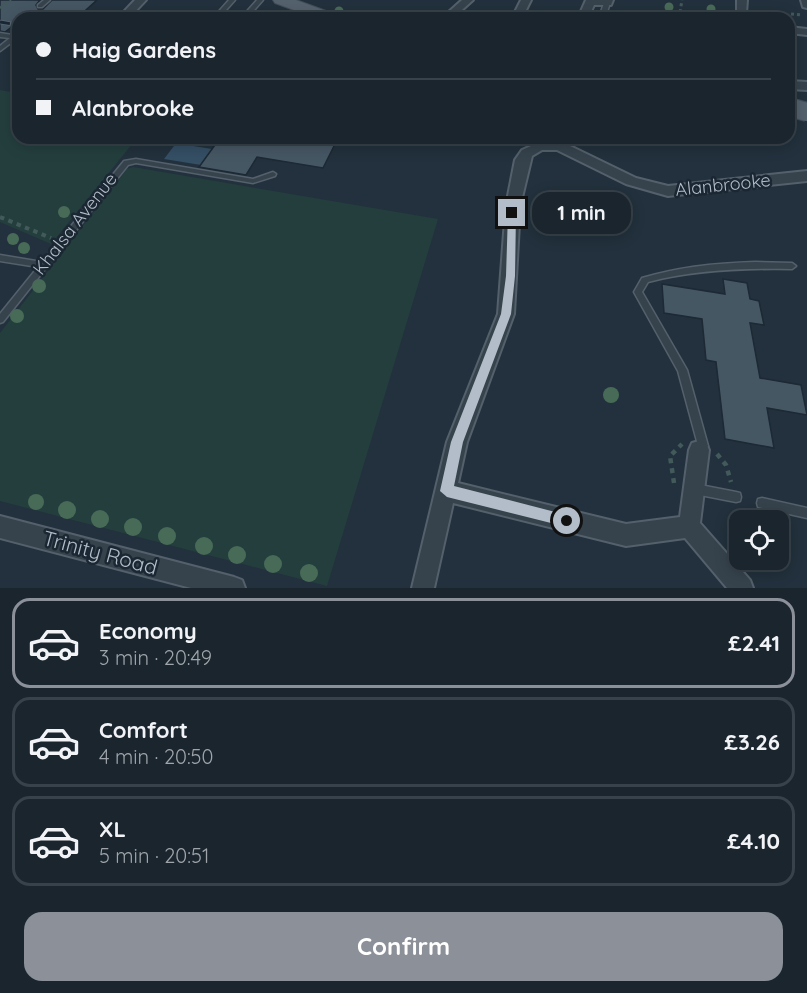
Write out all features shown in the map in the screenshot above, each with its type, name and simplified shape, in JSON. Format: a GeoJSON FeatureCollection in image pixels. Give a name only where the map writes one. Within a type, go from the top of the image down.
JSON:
{"type":"FeatureCollection","features":[{"type":"Feature","properties":{"kind":"main road"},"geometry":{"type":"LineString","coordinates":[[281,0],[314,12]]}},
{"type":"Feature","properties":{"kind":"street"},"geometry":{"type":"LineString","coordinates":[[129,12],[141,0]]}},
{"type":"Feature","properties":{"kind":"street"},"geometry":{"type":"LineString","coordinates":[[454,12],[468,0]]}},
{"type":"Feature","properties":{"kind":"street"},"geometry":{"type":"LineString","coordinates":[[805,10],[806,0]]}},
{"type":"Feature","properties":{"kind":"street"},"geometry":{"type":"LineString","coordinates":[[586,12],[590,2],[608,1]]}},
{"type":"Feature","properties":{"kind":"street","name":"Alanbrooke"},"geometry":{"type":"LineString","coordinates":[[447,491],[457,442],[506,314],[511,276],[513,206],[522,160],[532,149],[544,145],[559,146],[631,181],[662,190],[687,190],[807,176]]}},
{"type":"Feature","properties":{"kind":"street"},"geometry":{"type":"LineString","coordinates":[[701,448],[684,489],[689,527],[742,588]]}},
{"type":"Feature","properties":{"kind":"street"},"geometry":{"type":"LineString","coordinates":[[423,588],[447,491],[626,535],[689,527]]}},
{"type":"Feature","properties":{"kind":"street","name":"Trinity Road"},"geometry":{"type":"LineString","coordinates":[[0,527],[234,588]]}},
{"type":"Feature","properties":{"kind":"lane"},"geometry":{"type":"LineString","coordinates":[[40,6],[47,0]]}},
{"type":"Feature","properties":{"kind":"lane"},"geometry":{"type":"LineString","coordinates":[[221,12],[232,0]]}},
{"type":"Feature","properties":{"kind":"lane"},"geometry":{"type":"LineString","coordinates":[[249,12],[260,0]]}},
{"type":"Feature","properties":{"kind":"lane","name":"Khalsa Avenue"},"geometry":{"type":"LineString","coordinates":[[0,320],[43,265],[57,241],[126,163],[136,162],[252,181],[273,174]]}},
{"type":"Feature","properties":{"kind":"lane"},"geometry":{"type":"LineString","coordinates":[[0,258],[43,265]]}},
{"type":"Feature","properties":{"kind":"lane"},"geometry":{"type":"LineString","coordinates":[[701,448],[682,370],[638,292],[645,280],[681,270],[738,264],[792,266]]}},
{"type":"Feature","properties":{"kind":"lane"},"geometry":{"type":"LineString","coordinates":[[684,489],[736,497]]}},
{"type":"Feature","properties":{"kind":"lane"},"geometry":{"type":"LineString","coordinates":[[762,503],[807,513]]}},
{"type":"Feature","properties":{"kind":"path"},"geometry":{"type":"LineString","coordinates":[[2,7],[11,0]]}},
{"type":"Feature","properties":{"kind":"path"},"geometry":{"type":"LineString","coordinates":[[0,217],[57,241]]}},
{"type":"Feature","properties":{"kind":"path"},"geometry":{"type":"LineString","coordinates":[[684,489],[669,465],[672,450],[686,443],[718,456],[727,468],[731,483],[724,495]]}},
{"type":"Feature","properties":{"kind":"green space"},"geometry":{"type":"Polygon","coordinates":[[[0,90],[12,92],[12,144],[132,144],[51,244],[0,222],[0,90]]]}},
{"type":"Feature","properties":{"kind":"green space"},"geometry":{"type":"Polygon","coordinates":[[[133,167],[438,219],[327,586],[0,501],[0,333],[127,169],[133,167]]]}},
{"type":"Feature","properties":{"kind":"water"},"geometry":{"type":"Polygon","coordinates":[[[175,144],[212,149],[201,165],[164,159],[175,144]]]}},
{"type":"Feature","properties":{"kind":"building"},"geometry":{"type":"Polygon","coordinates":[[[0,0],[40,0],[36,5],[38,9],[43,9],[52,0],[97,0],[84,12],[12,12],[12,27],[5,32],[0,31],[0,0]]]}},
{"type":"Feature","properties":{"kind":"building"},"geometry":{"type":"Polygon","coordinates":[[[216,144],[335,144],[323,168],[257,157],[246,175],[199,167],[216,144]]]}},
{"type":"Feature","properties":{"kind":"building"},"geometry":{"type":"Polygon","coordinates":[[[723,279],[747,283],[750,299],[759,301],[764,325],[750,323],[760,378],[801,385],[807,415],[767,408],[774,448],[725,439],[716,362],[706,360],[702,319],[664,313],[662,284],[725,294],[723,279]]]}},
{"type":"Feature","properties":{"kind":"railway"},"geometry":{"type":"LineString","coordinates":[[0,22],[12,24]]}},
{"type":"Feature","properties":{"kind":"railway"},"geometry":{"type":"LineString","coordinates":[[795,111],[807,111]]}},
{"type":"Feature","properties":{"kind":"route"},"geometry":{"type":"LineString","coordinates":[[512,213],[511,276],[506,314],[457,442],[447,491],[567,521]]}}]}
